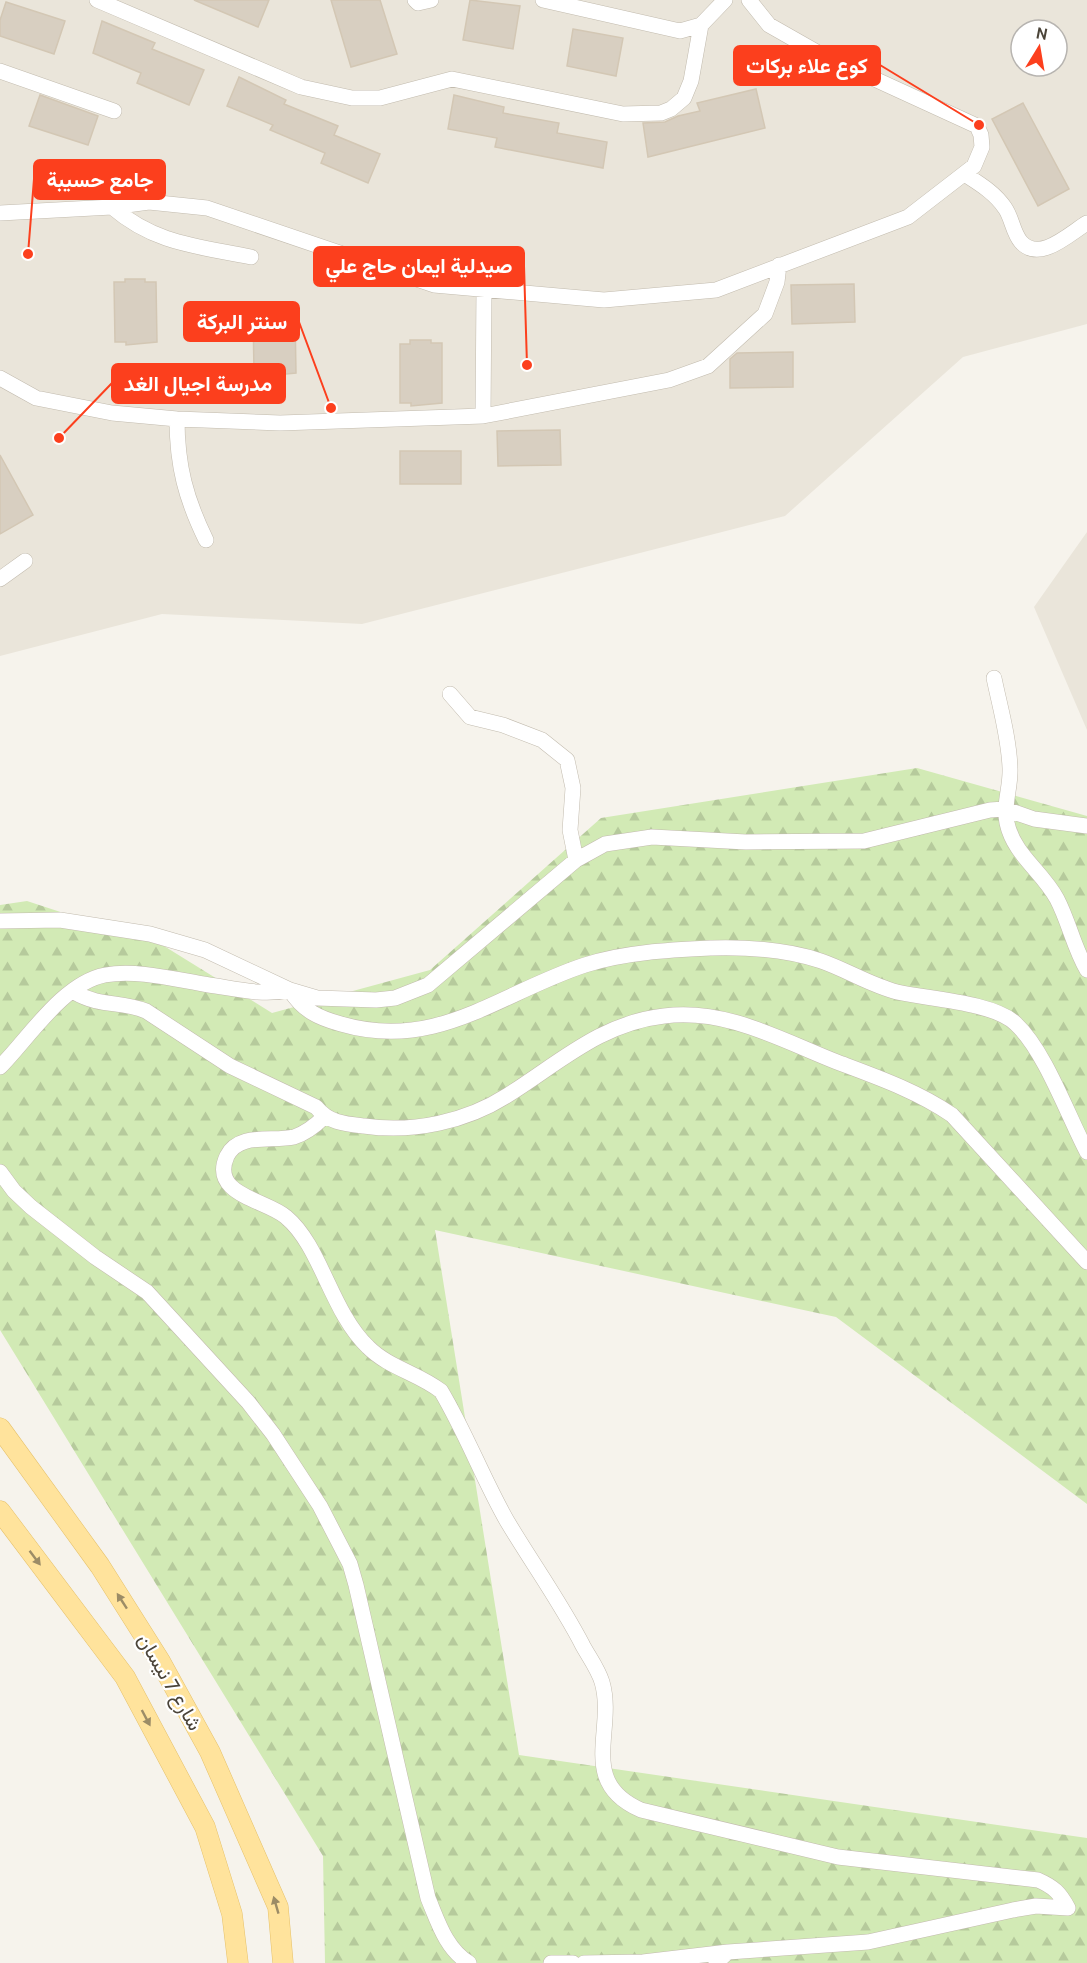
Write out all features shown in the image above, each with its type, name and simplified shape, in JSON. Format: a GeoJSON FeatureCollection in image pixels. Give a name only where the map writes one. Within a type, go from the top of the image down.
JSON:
{"type":"FeatureCollection","features":[{"type":"Feature","properties":{"kind":"main road","name":"شارع 7 نيسان"},"geometry":{"type":"LineString","coordinates":[[0,1428],[106,1575],[160,1661],[210,1752],[278,1907],[283,1963]]}},
{"type":"Feature","properties":{"kind":"main road","name":"شارع 7 نيسان"},"geometry":{"type":"LineString","coordinates":[[0,1512],[125,1677],[205,1827],[232,1914],[238,1963]]}},
{"type":"Feature","properties":{"kind":"street"},"geometry":{"type":"LineString","coordinates":[[97,0],[311,89],[352,98],[380,98],[452,79],[623,114],[661,113],[671,109],[684,98],[691,81],[701,25]]}},
{"type":"Feature","properties":{"kind":"street"},"geometry":{"type":"LineString","coordinates":[[415,0],[418,3],[430,0]]}},
{"type":"Feature","properties":{"kind":"street"},"geometry":{"type":"LineString","coordinates":[[543,0],[680,31],[701,25],[725,0]]}},
{"type":"Feature","properties":{"kind":"street"},"geometry":{"type":"LineString","coordinates":[[0,213],[111,207],[149,202],[207,208],[434,285],[615,299],[716,290],[908,217],[974,166],[982,147],[981,135],[977,126],[820,54],[769,25],[749,0]]}},
{"type":"Feature","properties":{"kind":"street"},"geometry":{"type":"LineString","coordinates":[[0,71],[114,111]]}},
{"type":"Feature","properties":{"kind":"street"},"geometry":{"type":"LineString","coordinates":[[966,174],[988,190],[1006,209],[1020,241],[1029,248],[1045,249],[1087,223]]}},
{"type":"Feature","properties":{"kind":"street"},"geometry":{"type":"LineString","coordinates":[[111,207],[140,229],[162,239],[251,257]]}},
{"type":"Feature","properties":{"kind":"street"},"geometry":{"type":"LineString","coordinates":[[0,378],[36,399],[112,413],[177,419],[280,423],[483,416],[669,380],[708,366],[765,314],[777,282],[779,265]]}},
{"type":"Feature","properties":{"kind":"street"},"geometry":{"type":"LineString","coordinates":[[483,416],[484,289]]}},
{"type":"Feature","properties":{"kind":"street"},"geometry":{"type":"LineString","coordinates":[[177,419],[177,453],[188,504],[206,540]]}},
{"type":"Feature","properties":{"kind":"street"},"geometry":{"type":"LineString","coordinates":[[0,579],[25,561]]}},
{"type":"Feature","properties":{"kind":"street"},"geometry":{"type":"LineString","coordinates":[[994,678],[1010,769],[1005,809],[1013,841],[1057,898],[1078,954],[1087,970]]}},
{"type":"Feature","properties":{"kind":"street"},"geometry":{"type":"LineString","coordinates":[[450,694],[470,717],[503,725],[542,740],[567,760],[573,789],[570,830],[576,860]]}},
{"type":"Feature","properties":{"kind":"street"},"geometry":{"type":"LineString","coordinates":[[0,921],[60,920],[150,934],[205,950],[290,990],[317,998],[367,1000],[395,998],[415,992],[439,977],[576,860],[605,844],[652,837],[746,842],[864,841],[970,813],[1005,809],[1034,819],[1087,826]]}},
{"type":"Feature","properties":{"kind":"street"},"geometry":{"type":"LineString","coordinates":[[290,990],[298,1002],[310,1013],[332,1022],[382,1033],[410,1032],[468,1017],[559,974],[623,955],[712,948],[803,956],[882,988],[945,998],[1015,1023],[1044,1067],[1087,1152]]}},
{"type":"Feature","properties":{"kind":"street"},"geometry":{"type":"LineString","coordinates":[[0,1067],[47,1013],[86,982],[107,974],[154,976],[254,993],[290,990]]}},
{"type":"Feature","properties":{"kind":"street"},"geometry":{"type":"LineString","coordinates":[[74,992],[101,1004],[135,1007],[146,1011],[230,1066],[316,1107],[324,1118],[338,1123],[399,1130],[428,1125],[482,1109],[507,1095],[573,1050],[622,1024],[665,1015],[717,1017],[778,1036],[938,1105],[952,1115],[1087,1262]]}},
{"type":"Feature","properties":{"kind":"street"},"geometry":{"type":"LineString","coordinates":[[324,1118],[304,1133],[291,1137],[251,1140],[234,1148],[227,1157],[224,1168],[228,1181],[244,1198],[276,1210],[287,1217],[300,1233],[347,1322],[370,1349],[393,1367],[423,1378],[441,1391],[507,1521],[557,1599],[601,1679],[605,1706],[601,1758],[609,1784],[619,1796],[641,1810],[838,1857],[1038,1881],[1051,1886],[1061,1895],[1068,1908],[1036,1906],[868,1942],[728,1952],[643,1962],[584,1963]]}},
{"type":"Feature","properties":{"kind":"street"},"geometry":{"type":"LineString","coordinates":[[0,1172],[14,1191],[31,1207],[95,1257],[147,1292],[168,1313],[273,1434],[320,1506],[350,1564],[357,1585],[428,1898],[440,1929],[454,1950],[469,1963]]}},
{"type":"Feature","properties":{"kind":"street"},"geometry":{"type":"LineString","coordinates":[[716,1963],[728,1952]]}},
{"type":"Feature","properties":{"kind":"street"},"geometry":{"type":"LineString","coordinates":[[551,1963],[573,1963]]}},
{"type":"Feature","properties":{"kind":"shaded area"},"geometry":{"type":"Polygon","coordinates":[[[0,0],[1087,0],[1087,324],[963,357],[785,516],[362,624],[162,614],[0,656],[0,0]]]}},
{"type":"Feature","properties":{"kind":"shaded area"},"geometry":{"type":"Polygon","coordinates":[[[1087,532],[1087,730],[1034,607],[1087,532]]]}},
{"type":"Feature","properties":{"kind":"green space"},"geometry":{"type":"Polygon","coordinates":[[[917,768],[1087,816],[1087,1504],[836,1317],[435,1230],[519,1755],[1087,1838],[1087,1963],[325,1963],[323,1856],[0,1330],[0,905],[27,901],[164,946],[272,1013],[430,970],[601,818],[917,768]]]}},
{"type":"Feature","properties":{"kind":"building"},"geometry":{"type":"Polygon","coordinates":[[[194,0],[269,0],[258,27],[194,0]]]}},
{"type":"Feature","properties":{"kind":"building"},"geometry":{"type":"Polygon","coordinates":[[[331,0],[380,0],[397,54],[351,67],[331,0]]]}},
{"type":"Feature","properties":{"kind":"building"},"geometry":{"type":"Polygon","coordinates":[[[470,0],[520,6],[513,49],[463,40],[470,0]]]}},
{"type":"Feature","properties":{"kind":"building"},"geometry":{"type":"Polygon","coordinates":[[[6,2],[65,21],[54,54],[0,36],[0,20],[6,2]]]}},
{"type":"Feature","properties":{"kind":"building"},"geometry":{"type":"Polygon","coordinates":[[[102,21],[155,43],[152,49],[204,70],[189,105],[137,83],[141,73],[93,53],[102,21]]]}},
{"type":"Feature","properties":{"kind":"building"},"geometry":{"type":"Polygon","coordinates":[[[573,29],[623,38],[616,76],[567,66],[573,29]]]}},
{"type":"Feature","properties":{"kind":"building"},"geometry":{"type":"Polygon","coordinates":[[[239,77],[286,100],[284,104],[338,126],[334,135],[380,154],[368,183],[321,163],[325,153],[270,130],[273,125],[227,106],[239,77]]]}},
{"type":"Feature","properties":{"kind":"building"},"geometry":{"type":"Polygon","coordinates":[[[756,89],[765,128],[648,157],[643,123],[665,122],[678,116],[700,111],[697,103],[756,89]]]}},
{"type":"Feature","properties":{"kind":"building"},"geometry":{"type":"Polygon","coordinates":[[[40,95],[98,116],[88,145],[29,126],[40,95]]]}},
{"type":"Feature","properties":{"kind":"building"},"geometry":{"type":"Polygon","coordinates":[[[454,95],[504,107],[503,113],[559,123],[557,133],[607,142],[603,168],[495,147],[497,138],[448,129],[454,95]]]}},
{"type":"Feature","properties":{"kind":"building"},"geometry":{"type":"Polygon","coordinates":[[[1023,103],[1069,189],[1038,206],[992,119],[1023,103]]]}},
{"type":"Feature","properties":{"kind":"building"},"geometry":{"type":"Polygon","coordinates":[[[125,279],[145,279],[145,282],[156,282],[157,342],[126,345],[126,342],[115,342],[114,282],[125,282],[125,279]]]}},
{"type":"Feature","properties":{"kind":"building"},"geometry":{"type":"Polygon","coordinates":[[[854,284],[855,322],[792,324],[791,285],[854,284]]]}},
{"type":"Feature","properties":{"kind":"building"},"geometry":{"type":"Polygon","coordinates":[[[264,310],[284,310],[284,313],[295,313],[296,373],[265,376],[265,372],[254,372],[253,313],[264,313],[264,310]]]}},
{"type":"Feature","properties":{"kind":"building"},"geometry":{"type":"Polygon","coordinates":[[[410,340],[431,340],[431,343],[442,343],[442,403],[411,406],[411,403],[400,403],[400,344],[410,344],[410,340]]]}},
{"type":"Feature","properties":{"kind":"building"},"geometry":{"type":"Polygon","coordinates":[[[793,352],[793,387],[730,388],[730,359],[737,353],[793,352]]]}},
{"type":"Feature","properties":{"kind":"building"},"geometry":{"type":"Polygon","coordinates":[[[560,430],[561,465],[498,466],[497,431],[560,430]]]}},
{"type":"Feature","properties":{"kind":"building"},"geometry":{"type":"Polygon","coordinates":[[[400,451],[461,451],[461,484],[400,484],[400,451]]]}},
{"type":"Feature","properties":{"kind":"building"},"geometry":{"type":"Polygon","coordinates":[[[0,455],[33,515],[0,534],[0,455]]]}},
{"type":"Feature","properties":{"kind":"place","name":"كوع علاء بركات"},"geometry":{"type":"Point","coordinates":[979,125]}},
{"type":"Feature","properties":{"kind":"place","name":"جامع حسيبة"},"geometry":{"type":"Point","coordinates":[28,254]}},
{"type":"Feature","properties":{"kind":"place","name":"صيدلية ايمان حاج علي"},"geometry":{"type":"Point","coordinates":[527,365]}},
{"type":"Feature","properties":{"kind":"place","name":"سنتر البركة"},"geometry":{"type":"Point","coordinates":[331,408]}},
{"type":"Feature","properties":{"kind":"place","name":"مدرسة اجيال الغد"},"geometry":{"type":"Point","coordinates":[59,438]}}]}
